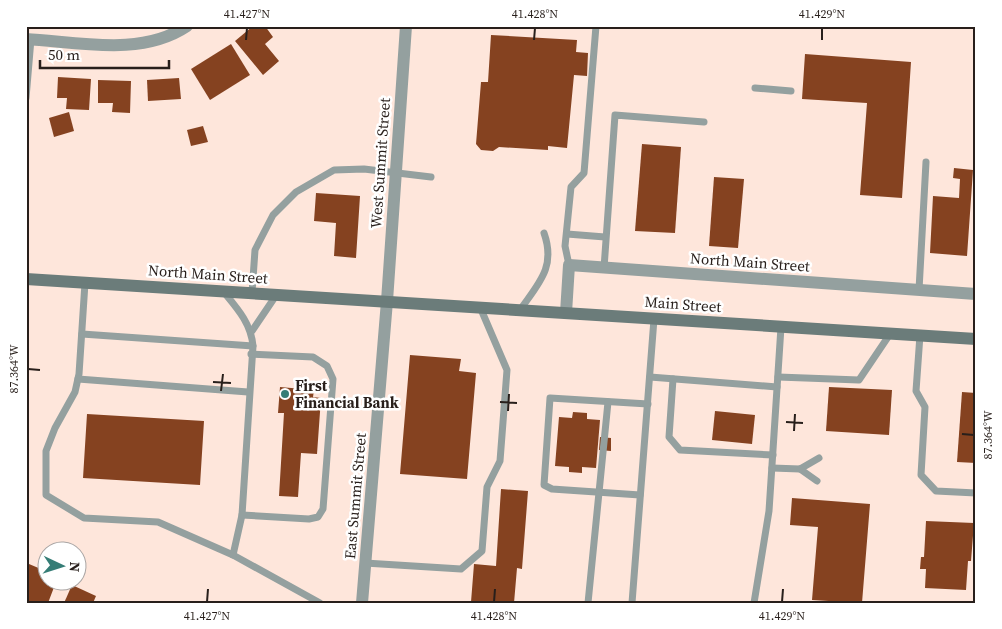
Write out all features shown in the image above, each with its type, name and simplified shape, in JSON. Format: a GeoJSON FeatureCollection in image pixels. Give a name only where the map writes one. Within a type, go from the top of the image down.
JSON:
{"type":"FeatureCollection","features":[{"type":"Feature","properties":{"kind":"main road","name":"North Main Street"},"geometry":{"type":"LineString","coordinates":[[26,279],[387,301]]}},
{"type":"Feature","properties":{"kind":"main road","name":"Main Street"},"geometry":{"type":"LineString","coordinates":[[387,301],[976,339]]}},
{"type":"Feature","properties":{"kind":"street"},"geometry":{"type":"LineString","coordinates":[[28,39],[134,46],[172,36],[187,26]]}},
{"type":"Feature","properties":{"kind":"street","name":"West Summit Street"},"geometry":{"type":"LineString","coordinates":[[387,301],[406,26]]}},
{"type":"Feature","properties":{"kind":"street"},"geometry":{"type":"LineString","coordinates":[[566,313],[569,265]]}},
{"type":"Feature","properties":{"kind":"street","name":"North Main Street"},"geometry":{"type":"LineString","coordinates":[[569,265],[976,294]]}},
{"type":"Feature","properties":{"kind":"street","name":"East Summit Street"},"geometry":{"type":"LineString","coordinates":[[362,603],[387,301]]}},
{"type":"Feature","properties":{"kind":"lane"},"geometry":{"type":"LineString","coordinates":[[569,265],[565,246],[571,187],[584,173],[596,26]]}},
{"type":"Feature","properties":{"kind":"lane"},"geometry":{"type":"LineString","coordinates":[[26,98],[28,39]]}},
{"type":"Feature","properties":{"kind":"lane"},"geometry":{"type":"LineString","coordinates":[[755,88],[791,91]]}},
{"type":"Feature","properties":{"kind":"lane"},"geometry":{"type":"LineString","coordinates":[[604,268],[615,116],[704,122]]}},
{"type":"Feature","properties":{"kind":"lane"},"geometry":{"type":"LineString","coordinates":[[919,290],[926,162]]}},
{"type":"Feature","properties":{"kind":"lane"},"geometry":{"type":"LineString","coordinates":[[252,292],[255,250],[273,215],[296,192],[334,170],[364,169],[431,177]]}},
{"type":"Feature","properties":{"kind":"lane"},"geometry":{"type":"LineString","coordinates":[[520,310],[548,267],[550,250],[544,233]]}},
{"type":"Feature","properties":{"kind":"lane"},"geometry":{"type":"LineString","coordinates":[[567,234],[605,237]]}},
{"type":"Feature","properties":{"kind":"lane"},"geometry":{"type":"LineString","coordinates":[[85,283],[76,392],[55,428],[46,451],[46,495],[84,518],[158,522],[233,555],[320,603]]}},
{"type":"Feature","properties":{"kind":"lane"},"geometry":{"type":"LineString","coordinates":[[222,290],[240,312],[252,331],[242,515],[233,555]]}},
{"type":"Feature","properties":{"kind":"lane"},"geometry":{"type":"LineString","coordinates":[[252,331],[276,294]]}},
{"type":"Feature","properties":{"kind":"lane"},"geometry":{"type":"LineString","coordinates":[[365,563],[461,569],[482,551],[487,488],[500,461],[507,370],[480,307]]}},
{"type":"Feature","properties":{"kind":"lane"},"geometry":{"type":"LineString","coordinates":[[632,603],[654,318]]}},
{"type":"Feature","properties":{"kind":"lane"},"geometry":{"type":"LineString","coordinates":[[754,603],[769,511],[781,326]]}},
{"type":"Feature","properties":{"kind":"lane"},"geometry":{"type":"LineString","coordinates":[[82,334],[252,346]]}},
{"type":"Feature","properties":{"kind":"lane"},"geometry":{"type":"LineString","coordinates":[[778,377],[859,380],[890,334]]}},
{"type":"Feature","properties":{"kind":"lane"},"geometry":{"type":"LineString","coordinates":[[920,335],[916,391],[925,407],[921,475],[936,491],[976,494]]}},
{"type":"Feature","properties":{"kind":"lane"},"geometry":{"type":"LineString","coordinates":[[242,515],[318,517],[323,509],[333,379],[327,366],[313,357],[251,354]]}},
{"type":"Feature","properties":{"kind":"lane"},"geometry":{"type":"LineString","coordinates":[[650,377],[777,387]]}},
{"type":"Feature","properties":{"kind":"lane"},"geometry":{"type":"LineString","coordinates":[[78,379],[248,392]]}},
{"type":"Feature","properties":{"kind":"lane"},"geometry":{"type":"LineString","coordinates":[[674,379],[669,437],[680,450],[773,455]]}},
{"type":"Feature","properties":{"kind":"lane"},"geometry":{"type":"LineString","coordinates":[[640,495],[552,489],[544,485],[550,398],[648,404]]}},
{"type":"Feature","properties":{"kind":"lane"},"geometry":{"type":"LineString","coordinates":[[588,603],[608,402]]}},
{"type":"Feature","properties":{"kind":"lane"},"geometry":{"type":"LineString","coordinates":[[772,468],[800,469],[819,458]]}},
{"type":"Feature","properties":{"kind":"lane"},"geometry":{"type":"LineString","coordinates":[[800,469],[816,482]]}},
{"type":"Feature","properties":{"kind":"building"},"geometry":{"type":"Polygon","coordinates":[[[253,26],[265,26],[273,37],[265,44],[279,61],[263,75],[235,41],[253,26]]]}},
{"type":"Feature","properties":{"kind":"building"},"geometry":{"type":"Polygon","coordinates":[[[491,35],[577,40],[576,52],[588,53],[587,76],[574,75],[567,148],[548,146],[548,150],[499,147],[493,151],[481,150],[476,144],[481,82],[488,82],[491,35]]]}},
{"type":"Feature","properties":{"kind":"building"},"geometry":{"type":"Polygon","coordinates":[[[231,44],[250,75],[210,100],[191,69],[231,44]]]}},
{"type":"Feature","properties":{"kind":"building"},"geometry":{"type":"Polygon","coordinates":[[[805,54],[911,62],[902,198],[860,195],[867,103],[802,99],[805,54]]]}},
{"type":"Feature","properties":{"kind":"building"},"geometry":{"type":"Polygon","coordinates":[[[58,77],[91,79],[89,110],[66,109],[67,98],[57,98],[58,77]]]}},
{"type":"Feature","properties":{"kind":"building"},"geometry":{"type":"Polygon","coordinates":[[[179,78],[181,99],[148,101],[147,80],[179,78]]]}},
{"type":"Feature","properties":{"kind":"building"},"geometry":{"type":"Polygon","coordinates":[[[98,80],[131,81],[130,113],[112,112],[113,103],[98,103],[98,80]]]}},
{"type":"Feature","properties":{"kind":"building"},"geometry":{"type":"Polygon","coordinates":[[[69,112],[74,131],[54,137],[49,118],[69,112]]]}},
{"type":"Feature","properties":{"kind":"building"},"geometry":{"type":"Polygon","coordinates":[[[203,126],[208,142],[191,146],[187,130],[203,126]]]}},
{"type":"Feature","properties":{"kind":"building"},"geometry":{"type":"Polygon","coordinates":[[[642,144],[681,147],[675,233],[635,231],[642,144]]]}},
{"type":"Feature","properties":{"kind":"building"},"geometry":{"type":"Polygon","coordinates":[[[954,168],[973,170],[967,256],[930,253],[933,196],[959,198],[960,179],[953,178],[954,168]]]}},
{"type":"Feature","properties":{"kind":"building"},"geometry":{"type":"Polygon","coordinates":[[[714,177],[744,179],[738,248],[709,246],[714,177]]]}},
{"type":"Feature","properties":{"kind":"building"},"geometry":{"type":"Polygon","coordinates":[[[316,193],[360,196],[356,258],[334,256],[336,223],[314,221],[316,193]]]}},
{"type":"Feature","properties":{"kind":"building"},"geometry":{"type":"Polygon","coordinates":[[[410,355],[461,359],[459,371],[476,373],[467,479],[400,474],[410,355]]]}},
{"type":"Feature","properties":{"kind":"building"},"geometry":{"type":"Polygon","coordinates":[[[280,387],[314,390],[313,397],[321,398],[317,454],[301,453],[298,497],[279,496],[284,413],[278,413],[280,387]]]}},
{"type":"Feature","properties":{"kind":"building"},"geometry":{"type":"Polygon","coordinates":[[[829,387],[892,390],[889,435],[826,431],[829,387]]]}},
{"type":"Feature","properties":{"kind":"building"},"geometry":{"type":"Polygon","coordinates":[[[962,392],[976,393],[976,463],[957,462],[962,392]]]}},
{"type":"Feature","properties":{"kind":"building"},"geometry":{"type":"Polygon","coordinates":[[[715,411],[755,415],[752,444],[712,440],[715,411]]]}},
{"type":"Feature","properties":{"kind":"building"},"geometry":{"type":"Polygon","coordinates":[[[573,412],[587,413],[587,419],[600,420],[596,468],[582,467],[582,473],[569,472],[569,467],[555,466],[559,417],[572,418],[573,412]]]}},
{"type":"Feature","properties":{"kind":"building"},"geometry":{"type":"Polygon","coordinates":[[[87,414],[204,421],[200,485],[83,478],[87,414]]]}},
{"type":"Feature","properties":{"kind":"building"},"geometry":{"type":"Polygon","coordinates":[[[600,437],[611,438],[611,451],[599,450],[600,437]]]}},
{"type":"Feature","properties":{"kind":"building"},"geometry":{"type":"Polygon","coordinates":[[[501,489],[528,491],[522,569],[517,568],[514,603],[471,602],[474,564],[496,566],[501,489]]]}},
{"type":"Feature","properties":{"kind":"building"},"geometry":{"type":"Polygon","coordinates":[[[792,498],[870,504],[862,603],[812,600],[818,527],[790,525],[792,498]]]}},
{"type":"Feature","properties":{"kind":"building"},"geometry":{"type":"Polygon","coordinates":[[[926,521],[974,523],[971,561],[968,561],[966,590],[925,588],[926,569],[920,569],[921,557],[924,557],[926,521]]]}},
{"type":"Feature","properties":{"kind":"building"},"geometry":{"type":"Polygon","coordinates":[[[29,564],[38,568],[38,592],[52,592],[48,603],[26,603],[26,571],[29,564]]]}},
{"type":"Feature","properties":{"kind":"building"},"geometry":{"type":"Polygon","coordinates":[[[69,592],[87,592],[96,596],[93,603],[64,603],[69,592]]]}},
{"type":"Feature","properties":{"kind":"place","name":"First Financial Bank"},"geometry":{"type":"Point","coordinates":[285,394]}}]}
